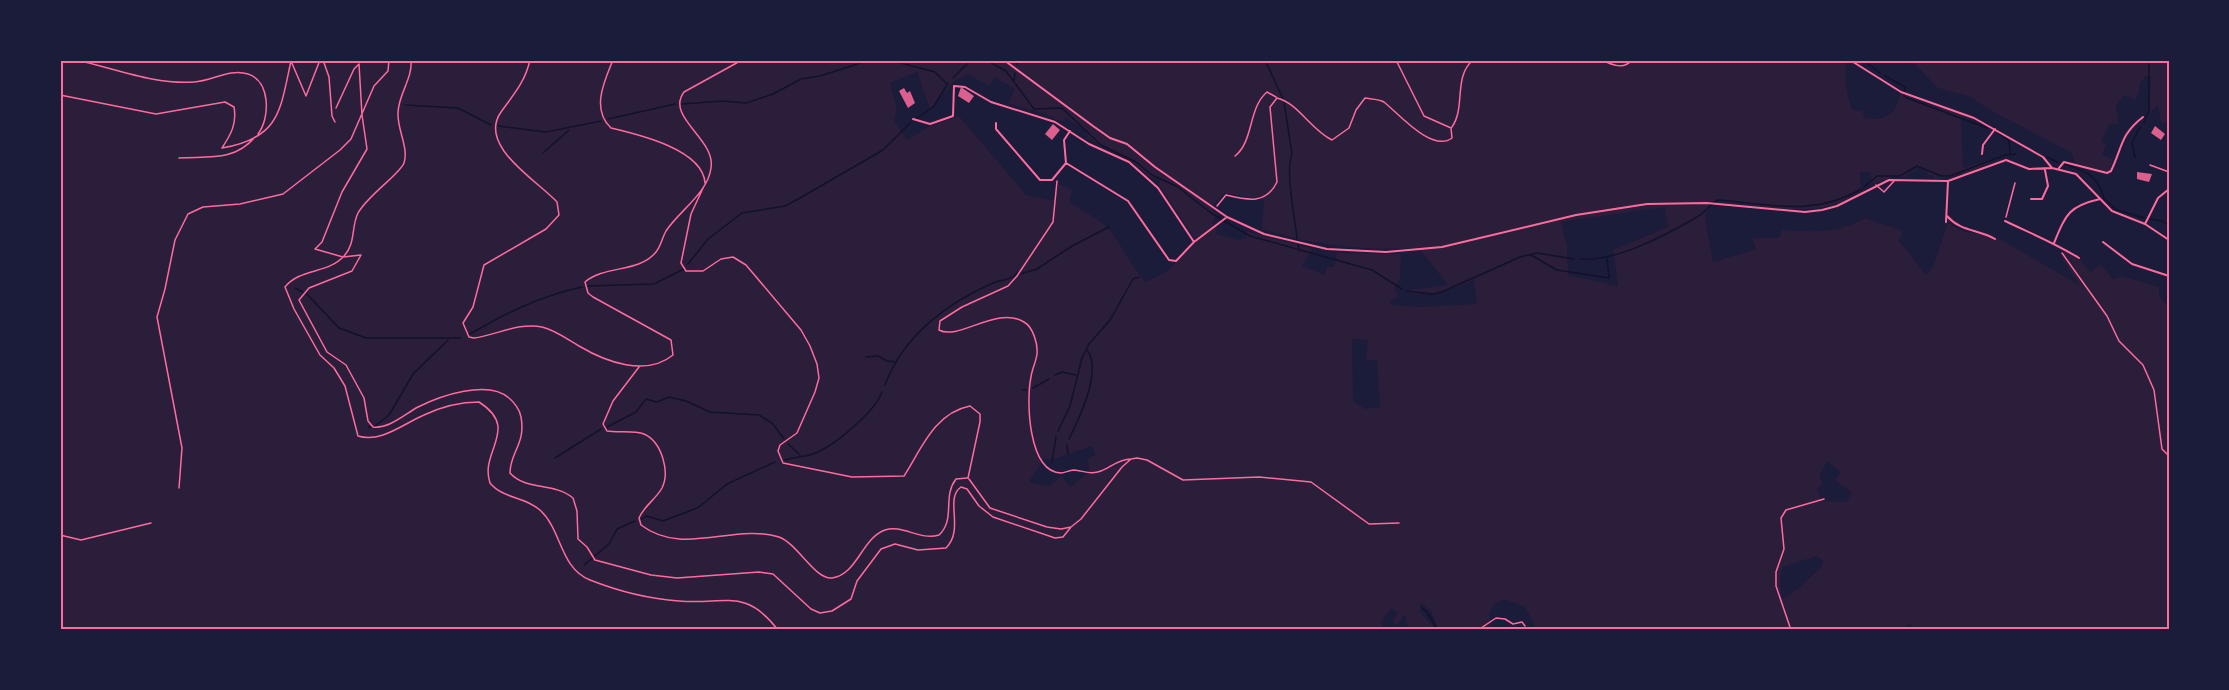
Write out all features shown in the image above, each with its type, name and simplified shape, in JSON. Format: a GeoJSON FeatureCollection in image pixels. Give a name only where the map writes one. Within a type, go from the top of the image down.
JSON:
{"type":"FeatureCollection","features":[{"type":"Feature","properties":{"kind":"street"},"geometry":{"type":"LineString","coordinates":[[1005,60],[1110,138],[1127,144],[1154,167],[1226,218],[1264,234],[1327,249],[1386,252],[1442,247],[1612,208],[1666,203],[1707,203],[1813,211],[1837,206],[1876,185],[1896,179],[1948,181],[1982,171],[2000,160],[2012,161],[2029,169],[2081,166],[2101,174],[2112,171],[2126,132],[2133,123],[2143,117]]}},
{"type":"Feature","properties":{"kind":"street"},"geometry":{"type":"LineString","coordinates":[[1850,60],[1901,92],[1964,113],[1995,129],[2043,157],[2052,168]]}},
{"type":"Feature","properties":{"kind":"street"},"geometry":{"type":"LineString","coordinates":[[913,119],[930,124],[953,116],[952,92],[954,86],[960,86],[991,102],[1050,120],[1089,144],[1129,162],[1146,176],[1158,188],[1194,242]]}},
{"type":"Feature","properties":{"kind":"street"},"geometry":{"type":"LineString","coordinates":[[996,123],[996,129],[1033,174],[1046,182],[1056,177],[1066,163],[1064,140],[1070,131]]}},
{"type":"Feature","properties":{"kind":"street"},"geometry":{"type":"LineString","coordinates":[[1982,154],[1983,145],[1995,129]]}},
{"type":"Feature","properties":{"kind":"street"},"geometry":{"type":"LineString","coordinates":[[1066,163],[1128,201],[1169,260],[1176,261],[1194,242],[1226,218]]}},
{"type":"Feature","properties":{"kind":"street"},"geometry":{"type":"LineString","coordinates":[[2061,166],[2081,177],[2112,211],[2146,221],[2169,240]]}},
{"type":"Feature","properties":{"kind":"street"},"geometry":{"type":"LineString","coordinates":[[2031,199],[2042,199],[2048,186],[2045,168]]}},
{"type":"Feature","properties":{"kind":"street"},"geometry":{"type":"LineString","coordinates":[[1946,222],[1948,181]]}},
{"type":"Feature","properties":{"kind":"street"},"geometry":{"type":"LineString","coordinates":[[2146,221],[2158,198],[2169,189]]}},
{"type":"Feature","properties":{"kind":"street"},"geometry":{"type":"LineString","coordinates":[[2054,243],[2070,211],[2079,204],[2100,199]]}},
{"type":"Feature","properties":{"kind":"street"},"geometry":{"type":"LineString","coordinates":[[1947,216],[1957,227],[1987,234],[1995,239]]}},
{"type":"Feature","properties":{"kind":"street"},"geometry":{"type":"LineString","coordinates":[[2005,221],[2054,243],[2079,258]]}},
{"type":"Feature","properties":{"kind":"street"},"geometry":{"type":"LineString","coordinates":[[2103,242],[2132,264],[2169,276]]}},
{"type":"Feature","properties":{"kind":"lane"},"geometry":{"type":"LineString","coordinates":[[2150,165],[2169,172]]}},
{"type":"Feature","properties":{"kind":"lane"},"geometry":{"type":"LineString","coordinates":[[1876,185],[1880,191],[1885,191],[1896,179]]}},
{"type":"Feature","properties":{"kind":"lane"},"geometry":{"type":"LineString","coordinates":[[1791,630],[1776,586],[1776,572],[1784,549],[1781,518],[1786,510],[1824,499]]}},
{"type":"Feature","properties":{"kind":"lane"},"geometry":{"type":"LineString","coordinates":[[1478,630],[1496,618],[1505,619],[1513,624],[1521,622],[1525,626]]}},
{"type":"Feature","properties":{"kind":"path"},"geometry":{"type":"LineString","coordinates":[[76,60],[168,81],[195,82],[234,72],[248,74],[262,85],[266,99],[263,127],[249,144],[224,157],[179,158]]}},
{"type":"Feature","properties":{"kind":"path"},"geometry":{"type":"LineString","coordinates":[[60,95],[156,114],[225,102],[234,107],[236,118],[232,133],[222,148],[243,144],[268,130],[282,103],[291,61],[306,96],[322,60]]}},
{"type":"Feature","properties":{"kind":"path"},"geometry":{"type":"LineString","coordinates":[[322,60],[329,77],[332,116],[335,122]]}},
{"type":"Feature","properties":{"kind":"path"},"geometry":{"type":"LineString","coordinates":[[179,488],[182,448],[157,317],[175,240],[188,214],[203,207],[240,204],[283,194],[351,139],[374,86],[388,71],[389,60]]}},
{"type":"Feature","properties":{"kind":"path"},"geometry":{"type":"LineString","coordinates":[[344,257],[352,246],[357,214],[378,187],[401,170],[405,159],[398,112],[410,73],[411,60]]}},
{"type":"Feature","properties":{"kind":"path"},"geometry":{"type":"LineString","coordinates":[[530,60],[521,87],[497,118],[496,137],[508,158],[557,202],[559,215],[546,230],[484,265],[473,307],[463,323],[464,329],[469,337],[474,338],[521,327],[543,327],[599,357],[639,367],[660,365],[673,356],[671,340],[593,297],[588,293],[585,282],[596,275],[647,260],[657,251],[665,233],[705,185],[705,177],[699,169],[674,149],[654,138],[611,128],[605,123],[600,99],[613,60]]}},
{"type":"Feature","properties":{"kind":"path"},"geometry":{"type":"LineString","coordinates":[[741,60],[684,92],[680,97],[678,106],[682,116],[708,150],[712,166],[691,214],[681,263],[686,271],[703,271],[721,259],[733,257],[746,265],[801,330],[817,364],[819,378],[804,421],[797,433],[780,445],[778,451],[783,463],[852,477],[903,476],[930,432],[952,413],[970,406],[980,414],[980,422],[968,478],[990,508],[1047,527],[1071,527]]}},
{"type":"Feature","properties":{"kind":"path"},"geometry":{"type":"LineString","coordinates":[[1396,60],[1424,116],[1451,128]]}},
{"type":"Feature","properties":{"kind":"path"},"geometry":{"type":"LineString","coordinates":[[1235,156],[1244,144],[1258,101],[1267,92],[1288,103],[1319,134],[1332,140],[1349,128],[1356,110],[1365,99],[1382,100],[1403,121],[1438,141],[1447,142],[1452,138],[1451,128],[1457,111],[1462,74],[1473,60]]}},
{"type":"Feature","properties":{"kind":"path"},"geometry":{"type":"LineString","coordinates":[[1602,60],[1617,66],[1629,64],[1632,60]]}},
{"type":"Feature","properties":{"kind":"path"},"geometry":{"type":"LineString","coordinates":[[336,108],[354,69],[359,64],[366,142],[365,156],[342,192],[322,242],[315,249],[344,257]]}},
{"type":"Feature","properties":{"kind":"path"},"geometry":{"type":"LineString","coordinates":[[1215,209],[1226,195],[1256,200],[1272,192],[1277,182],[1270,106],[1276,98]]}},
{"type":"Feature","properties":{"kind":"path"},"geometry":{"type":"LineString","coordinates":[[1056,177],[1053,222],[1017,276],[1008,286],[962,307],[940,321],[939,330],[952,331],[996,318],[1014,318],[1025,322],[1036,342],[1037,354],[1030,378],[1029,401],[1036,452],[1041,463],[1061,473],[1075,470],[1093,473],[1123,459],[1147,460],[1184,480],[1259,477],[1311,482],[1369,524],[1399,523]]}},
{"type":"Feature","properties":{"kind":"path"},"geometry":{"type":"LineString","coordinates":[[2005,221],[2015,183]]}},
{"type":"Feature","properties":{"kind":"path"},"geometry":{"type":"LineString","coordinates":[[2061,252],[2107,316],[2119,341],[2143,365],[2154,390],[2162,448],[2169,456]]}},
{"type":"Feature","properties":{"kind":"path"},"geometry":{"type":"LineString","coordinates":[[778,630],[766,614],[742,601],[664,600],[583,576],[567,558],[551,524],[541,510],[500,493],[490,483],[488,468],[499,435],[498,422],[492,412],[479,402],[451,405],[424,414],[381,436],[368,439],[358,436],[345,386],[334,368],[320,356],[285,287],[292,279],[321,269],[344,257],[361,255],[352,271],[309,288],[299,300],[327,352],[346,365],[363,398],[368,421],[373,427],[399,419],[433,401],[472,389],[484,388],[502,392],[511,399],[520,414],[523,437],[510,465],[510,474],[524,483],[556,488],[573,498],[577,511],[578,539],[588,547],[596,560],[651,575],[677,578],[759,572],[773,574],[811,609],[820,613],[832,611],[851,598],[857,581],[881,549],[895,544],[918,550],[946,548],[952,542],[956,532],[954,499],[956,491],[961,487],[967,489],[979,506],[993,517],[1055,538],[1063,537],[1131,459]]}},
{"type":"Feature","properties":{"kind":"path"},"geometry":{"type":"LineString","coordinates":[[639,367],[613,401],[603,424],[607,431],[644,434],[651,439],[661,455],[666,477],[656,498],[639,518],[640,525],[657,534],[691,540],[750,535],[780,538],[794,546],[819,575],[830,579],[842,575],[873,539],[885,530],[895,530],[923,537],[939,535],[947,524],[950,487],[956,479],[968,478]]}},
{"type":"Feature","properties":{"kind":"path"},"geometry":{"type":"LineString","coordinates":[[60,536],[81,540],[151,524]]}},
{"type":"Feature","properties":{"kind":"shaded area"},"geometry":{"type":"Polygon","coordinates":[[[60,60],[1846,60],[1846,85],[1852,110],[1863,111],[1864,118],[1884,117],[1896,107],[1901,93],[1922,103],[1964,114],[1961,119],[1963,168],[1989,160],[1991,163],[1963,175],[1962,173],[1953,177],[1934,179],[1934,176],[1928,175],[1924,168],[1918,167],[1905,177],[1893,177],[1873,184],[1870,172],[1860,172],[1861,190],[1837,204],[1814,208],[1784,209],[1708,201],[1707,205],[1711,205],[1705,216],[1713,262],[1756,249],[1752,238],[1779,238],[1782,230],[1835,229],[1865,218],[1903,231],[1899,241],[1926,275],[1933,267],[1948,223],[1961,231],[1996,237],[2079,285],[2062,258],[2064,251],[2079,259],[2091,272],[2100,264],[2113,279],[2121,276],[2159,287],[2159,296],[2166,305],[2169,303],[2169,630],[1915,630],[1909,623],[1903,630],[1534,630],[1536,628],[1525,607],[1504,599],[1495,603],[1489,614],[1492,627],[1506,630],[1439,630],[1431,611],[1420,603],[1420,612],[1436,630],[1408,630],[1405,614],[1397,625],[1392,621],[1398,613],[1391,608],[1381,622],[1385,630],[60,630],[60,60]],[[917,72],[890,83],[897,109],[894,120],[907,140],[930,126],[959,116],[1026,195],[1055,201],[1058,184],[1072,190],[1069,202],[1110,230],[1146,282],[1167,271],[1197,242],[1159,185],[1160,180],[1148,176],[1131,161],[1089,139],[1086,131],[1066,118],[1062,122],[1042,113],[1008,103],[1015,89],[994,77],[990,86],[967,74],[954,81],[930,109],[917,72]],[[1224,193],[1213,205],[1212,211],[1217,214],[1212,223],[1217,227],[1216,234],[1238,240],[1247,238],[1246,231],[1312,249],[1302,266],[1325,275],[1327,267],[1334,267],[1337,253],[1401,254],[1400,278],[1394,288],[1399,297],[1390,301],[1392,305],[1419,307],[1477,304],[1474,280],[1434,294],[1409,292],[1448,285],[1419,248],[1379,249],[1339,246],[1262,229],[1264,200],[1224,193]],[[1665,207],[1561,222],[1567,246],[1568,275],[1618,286],[1613,250],[1668,227],[1665,207]],[[1352,339],[1353,401],[1365,409],[1380,407],[1377,360],[1366,361],[1368,340],[1352,339]],[[1092,446],[1051,460],[1044,458],[1029,482],[1049,486],[1062,476],[1070,487],[1089,472],[1088,459],[1095,455],[1092,446]],[[1827,462],[1819,475],[1823,484],[1817,490],[1822,501],[1846,502],[1852,493],[1835,480],[1841,472],[1827,462]],[[1817,556],[1782,567],[1780,581],[1782,599],[1798,589],[1822,566],[1823,561],[1817,556]]]}},
{"type":"Feature","properties":{"kind":"shaded area"},"geometry":{"type":"Polygon","coordinates":[[[1911,60],[2169,60],[2169,121],[2161,123],[2158,105],[2149,113],[2151,77],[2146,76],[2141,82],[2136,100],[2124,95],[2116,105],[2118,123],[2109,125],[2101,142],[2106,145],[2102,154],[2113,160],[2110,170],[2103,173],[2075,163],[2072,153],[1988,109],[1971,97],[1938,88],[1911,60]]]}},
{"type":"Feature","properties":{"kind":"building"},"geometry":{"type":"Polygon","coordinates":[[[961,87],[974,96],[969,103],[958,96],[961,87]]]}},
{"type":"Feature","properties":{"kind":"building"},"geometry":{"type":"Polygon","coordinates":[[[904,88],[907,93],[910,91],[915,103],[908,108],[899,91],[904,88]]]}},
{"type":"Feature","properties":{"kind":"building"},"geometry":{"type":"Polygon","coordinates":[[[1053,124],[1060,130],[1052,140],[1045,134],[1053,124]]]}},
{"type":"Feature","properties":{"kind":"building"},"geometry":{"type":"Polygon","coordinates":[[[2155,126],[2165,134],[2161,140],[2151,133],[2155,126]]]}},
{"type":"Feature","properties":{"kind":"building"},"geometry":{"type":"Polygon","coordinates":[[[2137,172],[2152,174],[2149,182],[2137,179],[2137,172]]]}},
{"type":"Feature","properties":{"kind":"waterway"},"geometry":{"type":"LineString","coordinates":[[682,104],[723,101],[746,103],[773,94],[801,79],[820,76],[870,60]]}},
{"type":"Feature","properties":{"kind":"waterway"},"geometry":{"type":"LineString","coordinates":[[889,60],[935,72],[947,84]]}},
{"type":"Feature","properties":{"kind":"waterway"},"geometry":{"type":"LineString","coordinates":[[966,60],[969,62],[977,60]]}},
{"type":"Feature","properties":{"kind":"waterway"},"geometry":{"type":"LineString","coordinates":[[986,60],[1006,71],[1034,109],[1062,108],[1101,145],[1136,162],[1152,175],[1178,187],[1211,213],[1250,236],[1372,270],[1402,289]]}},
{"type":"Feature","properties":{"kind":"waterway"},"geometry":{"type":"LineString","coordinates":[[1017,64],[1018,60]]}},
{"type":"Feature","properties":{"kind":"waterway"},"geometry":{"type":"LineString","coordinates":[[1265,60],[1283,99]]}},
{"type":"Feature","properties":{"kind":"waterway"},"geometry":{"type":"LineString","coordinates":[[1863,60],[1880,73]]}},
{"type":"Feature","properties":{"kind":"waterway"},"geometry":{"type":"LineString","coordinates":[[2144,123],[2149,111],[2149,60]]}},
{"type":"Feature","properties":{"kind":"waterway"},"geometry":{"type":"LineString","coordinates":[[953,78],[969,62]]}},
{"type":"Feature","properties":{"kind":"waterway"},"geometry":{"type":"LineString","coordinates":[[1014,81],[1015,73]]}},
{"type":"Feature","properties":{"kind":"waterway"},"geometry":{"type":"LineString","coordinates":[[1885,76],[1905,87],[1904,96],[1907,98],[1987,128]]}},
{"type":"Feature","properties":{"kind":"waterway"},"geometry":{"type":"LineString","coordinates":[[916,119],[934,106],[948,83]]}},
{"type":"Feature","properties":{"kind":"waterway"},"geometry":{"type":"LineString","coordinates":[[1284,102],[1292,154],[1290,182],[1297,239]]}},
{"type":"Feature","properties":{"kind":"waterway"},"geometry":{"type":"LineString","coordinates":[[608,119],[675,104]]}},
{"type":"Feature","properties":{"kind":"waterway"},"geometry":{"type":"LineString","coordinates":[[405,105],[458,108],[491,125]]}},
{"type":"Feature","properties":{"kind":"waterway"},"geometry":{"type":"LineString","coordinates":[[498,126],[546,132],[601,121]]}},
{"type":"Feature","properties":{"kind":"waterway"},"geometry":{"type":"LineString","coordinates":[[688,264],[708,239],[742,213],[785,206],[800,198],[883,150],[911,122]]}},
{"type":"Feature","properties":{"kind":"waterway"},"geometry":{"type":"LineString","coordinates":[[2135,157],[2132,143],[2140,127]]}},
{"type":"Feature","properties":{"kind":"waterway"},"geometry":{"type":"LineString","coordinates":[[543,153],[569,130]]}},
{"type":"Feature","properties":{"kind":"waterway"},"geometry":{"type":"LineString","coordinates":[[1998,133],[2009,141],[2010,154]]}},
{"type":"Feature","properties":{"kind":"waterway"},"geometry":{"type":"LineString","coordinates":[[1864,187],[1877,176],[1900,176],[1917,166],[1941,176],[1950,176],[2005,155],[2016,154]]}},
{"type":"Feature","properties":{"kind":"waterway"},"geometry":{"type":"LineString","coordinates":[[2047,157],[2059,163]]}},
{"type":"Feature","properties":{"kind":"waterway"},"geometry":{"type":"LineString","coordinates":[[2064,164],[2095,179],[2104,199],[2117,210],[2144,218]]}},
{"type":"Feature","properties":{"kind":"waterway"},"geometry":{"type":"LineString","coordinates":[[1580,259],[1609,256],[1640,246],[1697,217],[1718,200],[1773,206],[1809,206],[1843,198],[1861,189]]}},
{"type":"Feature","properties":{"kind":"waterway"},"geometry":{"type":"LineString","coordinates":[[2150,219],[2163,221],[2169,226]]}},
{"type":"Feature","properties":{"kind":"waterway"},"geometry":{"type":"LineString","coordinates":[[1020,274],[1037,269],[1072,246],[1109,227]]}},
{"type":"Feature","properties":{"kind":"waterway"},"geometry":{"type":"LineString","coordinates":[[1298,244],[1299,251]]}},
{"type":"Feature","properties":{"kind":"waterway"},"geometry":{"type":"LineString","coordinates":[[1406,291],[1433,294],[1444,291],[1520,257],[1537,253],[1574,259]]}},
{"type":"Feature","properties":{"kind":"waterway"},"geometry":{"type":"LineString","coordinates":[[1531,255],[1557,270],[1609,278],[1607,258]]}},
{"type":"Feature","properties":{"kind":"waterway"},"geometry":{"type":"LineString","coordinates":[[587,286],[654,284],[684,269]]}},
{"type":"Feature","properties":{"kind":"waterway"},"geometry":{"type":"LineString","coordinates":[[885,385],[903,351],[928,323],[959,300],[993,283],[1012,277],[1018,272]]}},
{"type":"Feature","properties":{"kind":"waterway"},"geometry":{"type":"LineString","coordinates":[[1058,431],[1070,406],[1082,358],[1089,344],[1110,320],[1133,279],[1139,277]]}},
{"type":"Feature","properties":{"kind":"waterway"},"geometry":{"type":"LineString","coordinates":[[470,334],[524,306],[582,287]]}},
{"type":"Feature","properties":{"kind":"waterway"},"geometry":{"type":"LineString","coordinates":[[295,288],[303,292]]}},
{"type":"Feature","properties":{"kind":"waterway"},"geometry":{"type":"LineString","coordinates":[[306,293],[339,328],[366,338],[461,338]]}},
{"type":"Feature","properties":{"kind":"waterway"},"geometry":{"type":"LineString","coordinates":[[368,427],[374,427],[389,415],[413,374],[448,340]]}},
{"type":"Feature","properties":{"kind":"waterway"},"geometry":{"type":"LineString","coordinates":[[1069,439],[1091,382],[1091,359],[1087,350]]}},
{"type":"Feature","properties":{"kind":"waterway"},"geometry":{"type":"LineString","coordinates":[[866,357],[878,356],[887,361],[897,362]]}},
{"type":"Feature","properties":{"kind":"waterway"},"geometry":{"type":"LineString","coordinates":[[1055,375],[1062,372],[1076,375]]}},
{"type":"Feature","properties":{"kind":"waterway"},"geometry":{"type":"LineString","coordinates":[[1033,388],[1049,379]]}},
{"type":"Feature","properties":{"kind":"waterway"},"geometry":{"type":"LineString","coordinates":[[785,460],[813,454],[831,444],[862,419],[882,392]]}},
{"type":"Feature","properties":{"kind":"waterway"},"geometry":{"type":"LineString","coordinates":[[607,427],[636,412],[646,399],[657,402],[669,397],[686,401],[710,412],[759,415],[772,423],[784,439]]}},
{"type":"Feature","properties":{"kind":"waterway"},"geometry":{"type":"LineString","coordinates":[[555,458],[601,429]]}},
{"type":"Feature","properties":{"kind":"waterway"},"geometry":{"type":"LineString","coordinates":[[1052,461],[1056,437]]}},
{"type":"Feature","properties":{"kind":"waterway"},"geometry":{"type":"LineString","coordinates":[[788,444],[800,455]]}},
{"type":"Feature","properties":{"kind":"waterway"},"geometry":{"type":"LineString","coordinates":[[1067,445],[1068,454]]}},
{"type":"Feature","properties":{"kind":"waterway"},"geometry":{"type":"LineString","coordinates":[[642,519],[646,516],[663,521],[699,507],[727,484],[775,462]]}},
{"type":"Feature","properties":{"kind":"waterway"},"geometry":{"type":"LineString","coordinates":[[584,565],[609,544],[617,529],[635,521]]}},
{"type":"Feature","properties":{"kind":"waterway"},"geometry":{"type":"LineString","coordinates":[[1422,608],[1438,630]]}}]}
